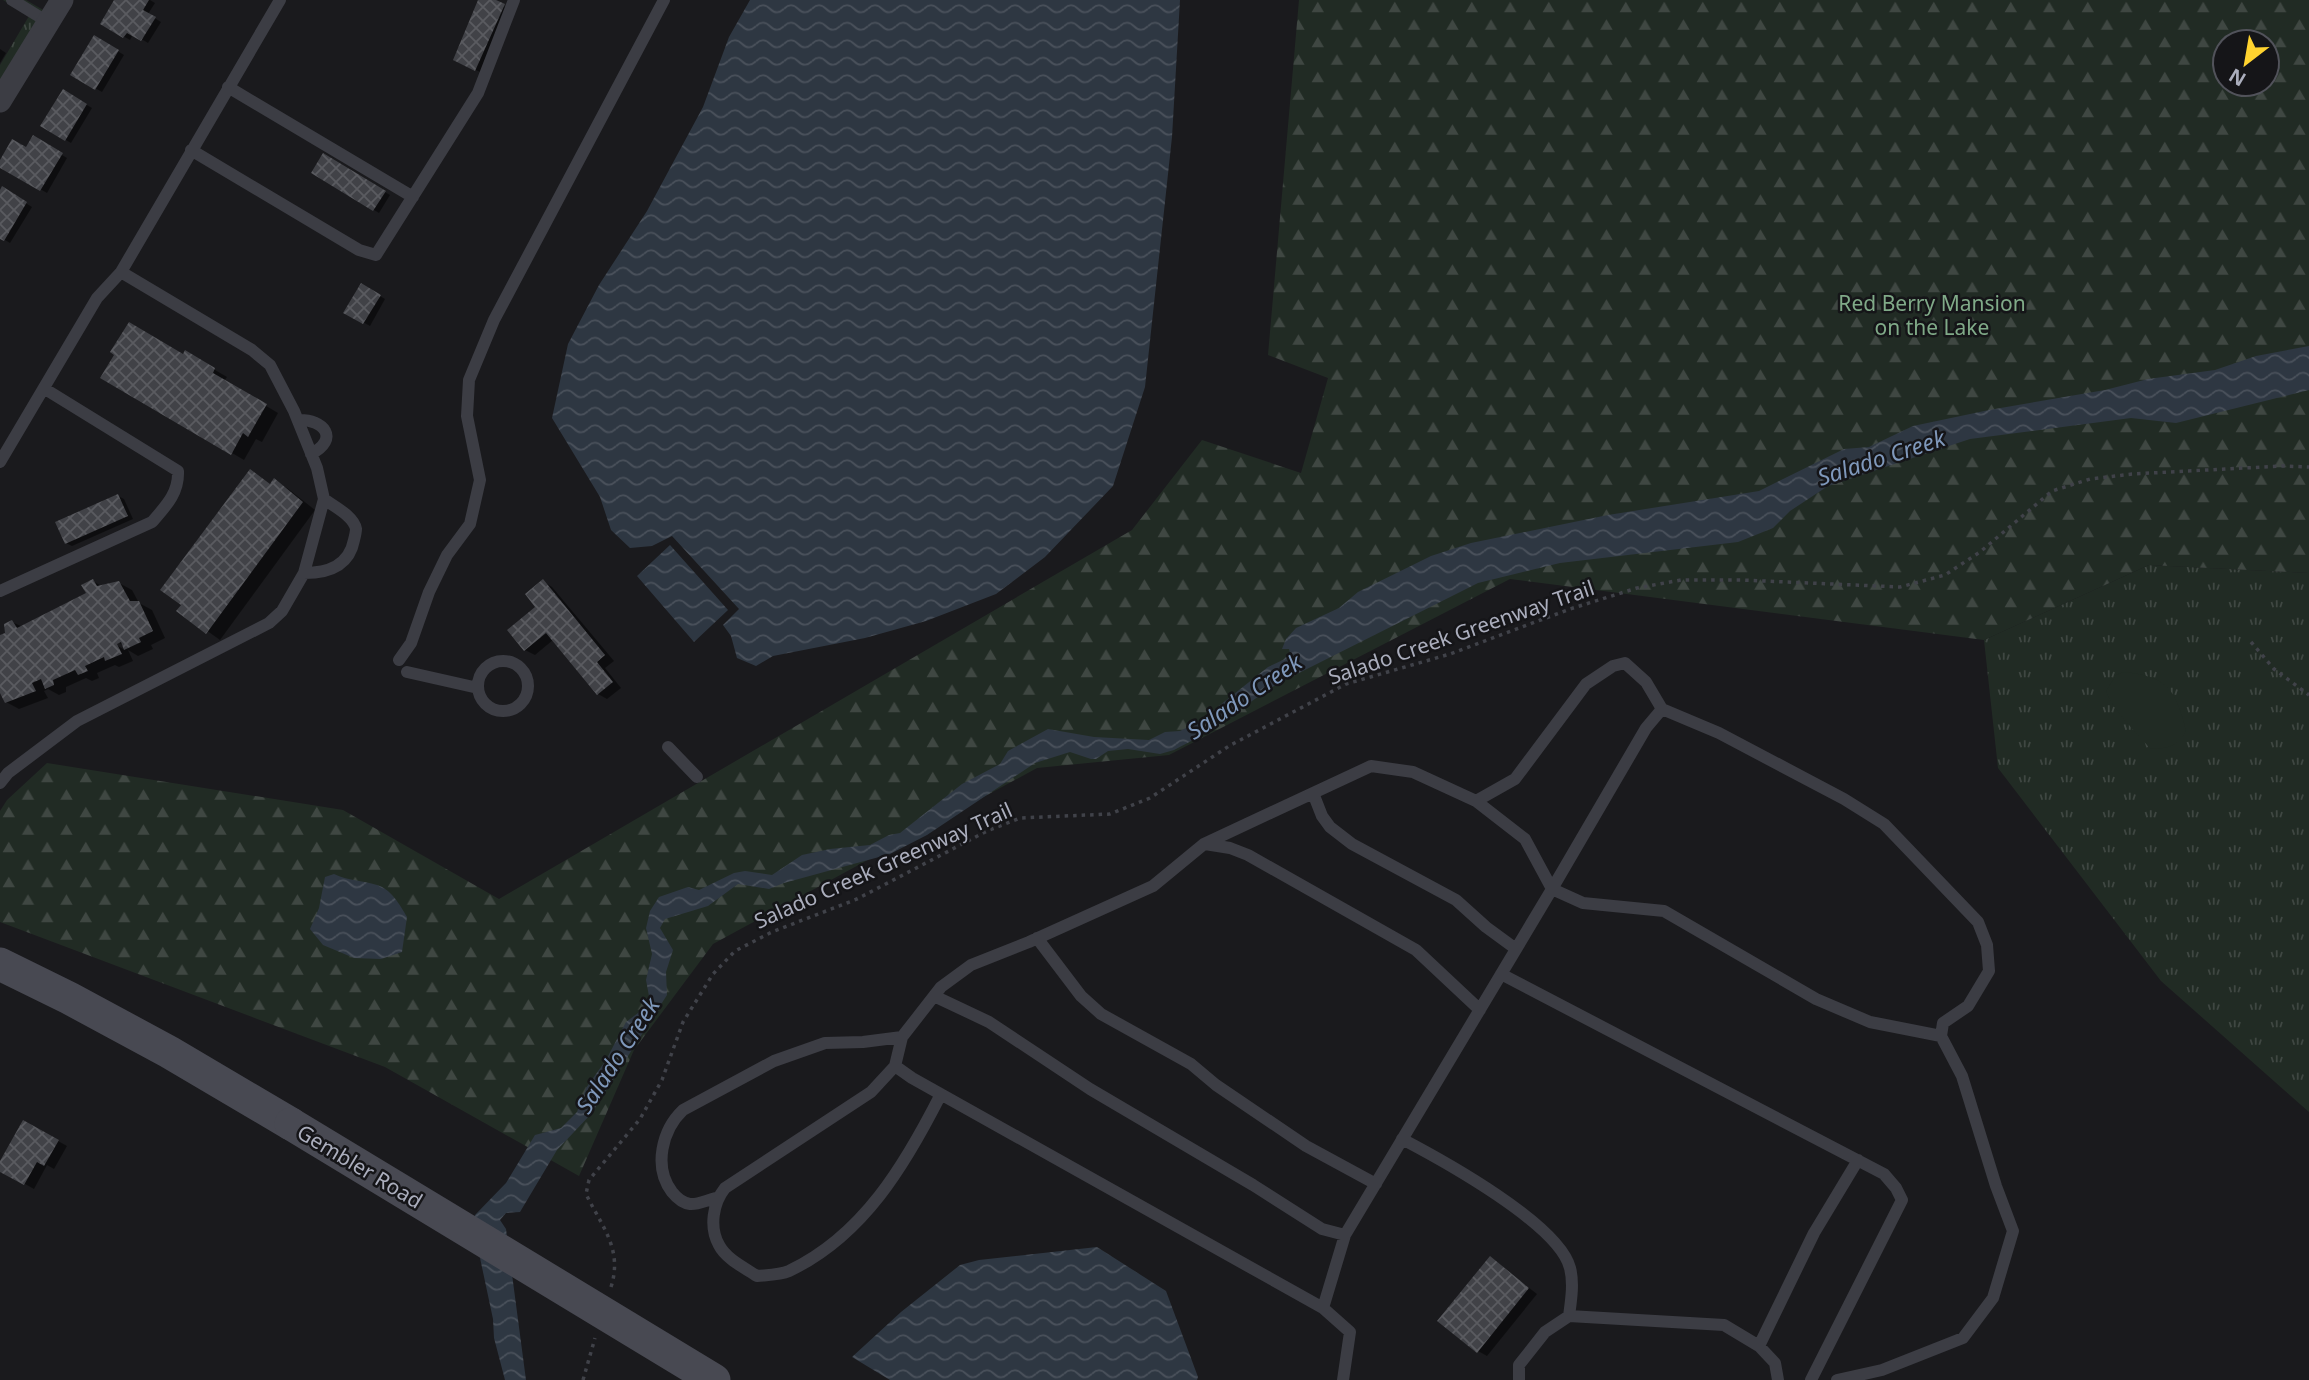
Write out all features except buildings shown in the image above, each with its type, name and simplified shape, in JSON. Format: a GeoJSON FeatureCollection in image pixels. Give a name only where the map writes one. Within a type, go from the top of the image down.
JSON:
{"type":"FeatureCollection","features":[{"type":"Feature","properties":{"kind":"main road","name":"Gembler Road"},"geometry":{"type":"LineString","coordinates":[[0,964],[169,1052],[714,1380]]}},
{"type":"Feature","properties":{"kind":"street"},"geometry":{"type":"LineString","coordinates":[[0,101],[62,0]]}},
{"type":"Feature","properties":{"kind":"lane"},"geometry":{"type":"LineString","coordinates":[[12,0],[48,22]]}},
{"type":"Feature","properties":{"kind":"lane"},"geometry":{"type":"LineString","coordinates":[[0,462],[97,298],[121,272],[279,0]]}},
{"type":"Feature","properties":{"kind":"lane"},"geometry":{"type":"LineString","coordinates":[[191,150],[359,250],[376,255],[478,93],[513,0]]}},
{"type":"Feature","properties":{"kind":"lane"},"geometry":{"type":"LineString","coordinates":[[399,660],[411,643],[429,592],[447,555],[470,524],[480,480],[467,416],[470,380],[474,368],[494,320],[664,0]]}},
{"type":"Feature","properties":{"kind":"lane"},"geometry":{"type":"LineString","coordinates":[[228,87],[413,197]]}},
{"type":"Feature","properties":{"kind":"lane"},"geometry":{"type":"LineString","coordinates":[[0,783],[8,773],[77,721],[269,624],[282,611],[304,573],[324,499],[298,420],[270,365],[252,350],[121,272]]}},
{"type":"Feature","properties":{"kind":"lane"},"geometry":{"type":"LineString","coordinates":[[0,592],[152,522],[178,486],[178,471],[45,389]]}},
{"type":"Feature","properties":{"kind":"lane"},"geometry":{"type":"LineString","coordinates":[[298,420],[317,423],[326,431],[324,444],[311,454]]}},
{"type":"Feature","properties":{"kind":"lane"},"geometry":{"type":"LineString","coordinates":[[304,573],[323,573],[345,561],[353,544],[356,528],[349,517],[324,499]]}},
{"type":"Feature","properties":{"kind":"lane"},"geometry":{"type":"LineString","coordinates":[[503,661],[518,666],[524,672],[529,688],[522,704],[507,711],[491,708],[480,696],[478,688],[482,672],[488,666],[503,661]]}},
{"type":"Feature","properties":{"kind":"lane"},"geometry":{"type":"LineString","coordinates":[[1476,802],[1515,779],[1586,684],[1613,666],[1625,663],[1646,682],[1662,709],[1719,733],[1844,799],[1884,824],[1978,922],[1987,945],[1989,971],[1968,1006],[1943,1023],[1941,1036],[1962,1076],[2013,1231],[1993,1298],[1963,1338],[1882,1370],[1837,1380]]}},
{"type":"Feature","properties":{"kind":"lane"},"geometry":{"type":"LineString","coordinates":[[407,672],[478,688]]}},
{"type":"Feature","properties":{"kind":"lane"},"geometry":{"type":"LineString","coordinates":[[1323,1308],[1345,1235],[1517,949],[1646,727],[1662,709]]}},
{"type":"Feature","properties":{"kind":"lane"},"geometry":{"type":"LineString","coordinates":[[668,747],[698,777]]}},
{"type":"Feature","properties":{"kind":"lane"},"geometry":{"type":"LineString","coordinates":[[941,1094],[915,1145],[879,1197],[845,1235],[787,1272],[757,1276],[737,1264],[719,1246],[713,1223],[717,1198],[725,1188],[871,1092],[895,1066],[902,1037],[941,987],[971,965],[1153,886],[1204,844],[1371,766],[1413,772],[1476,802],[1525,839],[1552,889],[1584,903],[1664,911],[1816,999],[1870,1022],[1941,1036]]}},
{"type":"Feature","properties":{"kind":"lane"},"geometry":{"type":"LineString","coordinates":[[1313,793],[1322,816],[1330,827],[1352,844],[1457,900],[1486,927],[1517,949]]}},
{"type":"Feature","properties":{"kind":"lane"},"geometry":{"type":"LineString","coordinates":[[1204,844],[1230,848],[1248,855],[1416,950],[1480,1010]]}},
{"type":"Feature","properties":{"kind":"lane"},"geometry":{"type":"LineString","coordinates":[[1037,938],[1081,996],[1101,1014],[1191,1064],[1216,1085],[1306,1146],[1376,1184]]}},
{"type":"Feature","properties":{"kind":"lane"},"geometry":{"type":"LineString","coordinates":[[1501,974],[1884,1174],[1896,1188],[1902,1200],[1811,1380]]}},
{"type":"Feature","properties":{"kind":"lane"},"geometry":{"type":"LineString","coordinates":[[934,996],[989,1022],[1090,1089],[1322,1229],[1345,1235]]}},
{"type":"Feature","properties":{"kind":"lane"},"geometry":{"type":"LineString","coordinates":[[717,1198],[690,1204],[677,1199],[666,1184],[662,1170],[663,1144],[672,1120],[683,1110],[774,1060],[825,1043],[902,1037]]}},
{"type":"Feature","properties":{"kind":"lane"},"geometry":{"type":"LineString","coordinates":[[895,1066],[1323,1308],[1350,1332],[1343,1380]]}},
{"type":"Feature","properties":{"kind":"lane"},"geometry":{"type":"LineString","coordinates":[[1402,1139],[1452,1166],[1527,1215],[1559,1248],[1570,1266],[1572,1288],[1569,1316]]}},
{"type":"Feature","properties":{"kind":"lane"},"geometry":{"type":"LineString","coordinates":[[1759,1346],[1814,1233],[1858,1160]]}},
{"type":"Feature","properties":{"kind":"lane"},"geometry":{"type":"LineString","coordinates":[[1519,1380],[1519,1365],[1545,1332],[1569,1316],[1724,1325],[1759,1346],[1775,1363],[1778,1380]]}},
{"type":"Feature","properties":{"kind":"path","name":"Salado Creek Greenway Trail"},"geometry":{"type":"LineString","coordinates":[[610,1238],[586,1194],[589,1180],[640,1119],[662,1080],[683,1022],[713,975],[735,951],[772,932],[857,900],[986,831],[1020,818],[1110,814],[1150,798],[1230,746],[1346,684],[1450,654],[1570,609],[1637,588],[1681,580],[1900,587],[1945,575],[1980,552],[2052,491],[2090,479],[2132,474],[2309,467]]}},
{"type":"Feature","properties":{"kind":"path"},"geometry":{"type":"LineString","coordinates":[[2251,642],[2274,669],[2309,695]]}},
{"type":"Feature","properties":{"kind":"green space"},"geometry":{"type":"Polygon","coordinates":[[[3,0],[26,0],[45,11],[0,84],[0,65],[29,16],[3,0]]]}},
{"type":"Feature","properties":{"kind":"green space","name":"Red Berry Mansion on the Lake"},"geometry":{"type":"Polygon","coordinates":[[[1299,0],[2309,0],[2309,573],[2149,565],[1984,640],[1510,579],[1169,755],[1037,768],[713,944],[634,1050],[579,1176],[385,1067],[0,922],[0,811],[7,800],[47,763],[343,810],[499,899],[1132,530],[1202,440],[1301,473],[1328,378],[1268,355],[1299,0]]]}},
{"type":"Feature","properties":{"kind":"green space"},"geometry":{"type":"Polygon","coordinates":[[[2149,565],[2309,573],[2309,1112],[2161,981],[1998,768],[1984,640],[2149,565]]]}},
{"type":"Feature","properties":{"kind":"green space"},"geometry":{"type":"Polygon","coordinates":[[[2123,672],[2150,677],[2174,695],[2186,731],[2175,743],[2161,748],[2150,748],[2119,712],[2106,691],[2116,675],[2123,672]]]}},
{"type":"Feature","properties":{"kind":"water"},"geometry":{"type":"Polygon","coordinates":[[[750,0],[1180,0],[1172,137],[1145,387],[1113,486],[1045,557],[996,594],[926,621],[865,638],[773,656],[756,666],[737,658],[731,636],[723,625],[739,609],[672,536],[652,546],[630,548],[611,530],[600,497],[552,418],[568,344],[599,285],[647,211],[703,107],[729,37],[750,0]]]}},
{"type":"Feature","properties":{"kind":"water","name":"Salado Creek"},"geometry":{"type":"Polygon","coordinates":[[[2309,346],[2309,390],[2176,423],[2131,418],[1970,439],[1828,486],[1790,511],[1773,528],[1738,542],[1560,563],[1478,583],[1277,684],[1197,738],[1174,750],[1160,754],[1128,749],[1108,751],[1096,759],[1070,752],[1035,763],[927,835],[890,854],[769,889],[738,884],[708,906],[665,919],[660,928],[673,950],[666,972],[667,995],[591,1114],[557,1150],[520,1212],[506,1213],[500,1220],[506,1229],[526,1380],[505,1380],[494,1338],[493,1319],[473,1225],[475,1215],[506,1183],[535,1135],[561,1128],[577,1112],[586,1088],[606,1060],[626,1022],[638,1013],[649,996],[646,980],[652,954],[646,928],[650,911],[659,897],[688,887],[699,890],[734,873],[745,871],[772,875],[802,855],[870,845],[889,835],[900,833],[962,784],[1000,764],[1008,751],[1048,729],[1094,737],[1149,740],[1165,732],[1180,731],[1200,721],[1268,667],[1283,660],[1290,653],[1289,649],[1282,649],[1286,639],[1296,628],[1339,608],[1358,592],[1431,556],[1471,543],[1608,515],[1759,491],[1844,449],[1869,447],[1913,426],[2105,390],[2148,379],[2215,370],[2256,356],[2309,346]]]}},
{"type":"Feature","properties":{"kind":"water"},"geometry":{"type":"Polygon","coordinates":[[[670,545],[728,610],[694,642],[637,576],[670,545]]]}},
{"type":"Feature","properties":{"kind":"water"},"geometry":{"type":"Polygon","coordinates":[[[334,874],[377,885],[395,898],[407,917],[402,952],[381,959],[354,958],[323,945],[310,929],[319,908],[325,877],[334,874]]]}},
{"type":"Feature","properties":{"kind":"water"},"geometry":{"type":"Polygon","coordinates":[[[1097,1247],[1166,1291],[1197,1380],[890,1380],[852,1357],[901,1312],[960,1265],[979,1260],[1097,1247]]]}}]}
